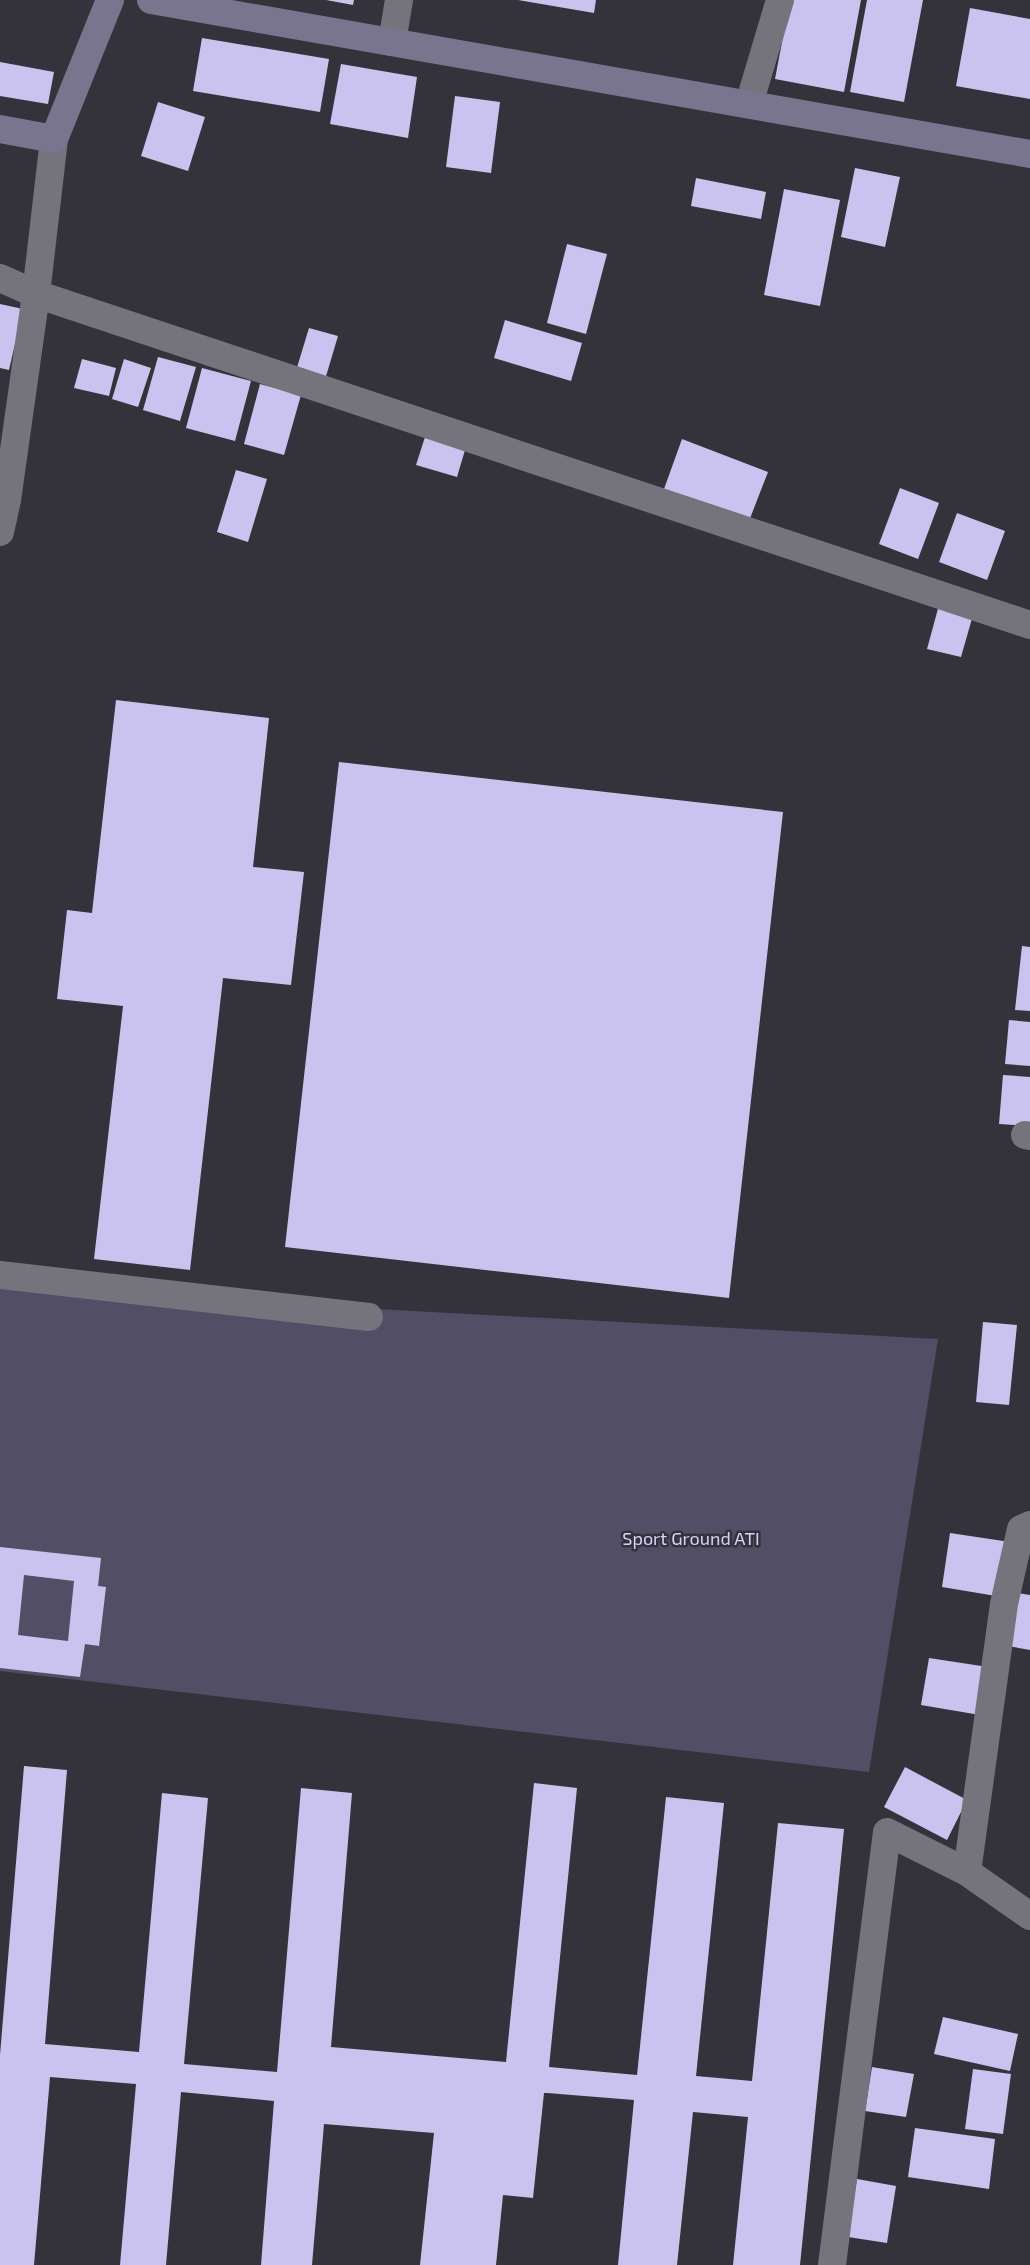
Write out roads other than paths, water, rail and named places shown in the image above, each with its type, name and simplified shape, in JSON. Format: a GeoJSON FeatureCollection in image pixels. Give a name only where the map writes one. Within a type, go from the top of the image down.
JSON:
{"type":"FeatureCollection","features":[{"type":"Feature","properties":{"kind":"street"},"geometry":{"type":"LineString","coordinates":[[0,532],[7,500],[36,294],[54,139],[110,0]]}},
{"type":"Feature","properties":{"kind":"street"},"geometry":{"type":"LineString","coordinates":[[151,0],[1030,154]]}},
{"type":"Feature","properties":{"kind":"street"},"geometry":{"type":"LineString","coordinates":[[392,42],[400,0]]}},
{"type":"Feature","properties":{"kind":"street"},"geometry":{"type":"LineString","coordinates":[[748,104],[780,0]]}},
{"type":"Feature","properties":{"kind":"street"},"geometry":{"type":"LineString","coordinates":[[0,129],[54,139]]}},
{"type":"Feature","properties":{"kind":"street"},"geometry":{"type":"LineString","coordinates":[[0,278],[36,294],[1030,625]]}},
{"type":"Feature","properties":{"kind":"street"},"geometry":{"type":"LineString","coordinates":[[0,1275],[369,1317]]}},
{"type":"Feature","properties":{"kind":"street"},"geometry":{"type":"LineString","coordinates":[[967,1872],[1004,1604],[1021,1529],[1030,1524]]}},
{"type":"Feature","properties":{"kind":"street"},"geometry":{"type":"LineString","coordinates":[[832,2265],[887,1832],[967,1872],[1030,1916]]}},
{"type":"Feature","properties":{"kind":"park label","name":"Sport Ground ATI"},"geometry":{"type":"Point","coordinates":[691,1538]}}]}
